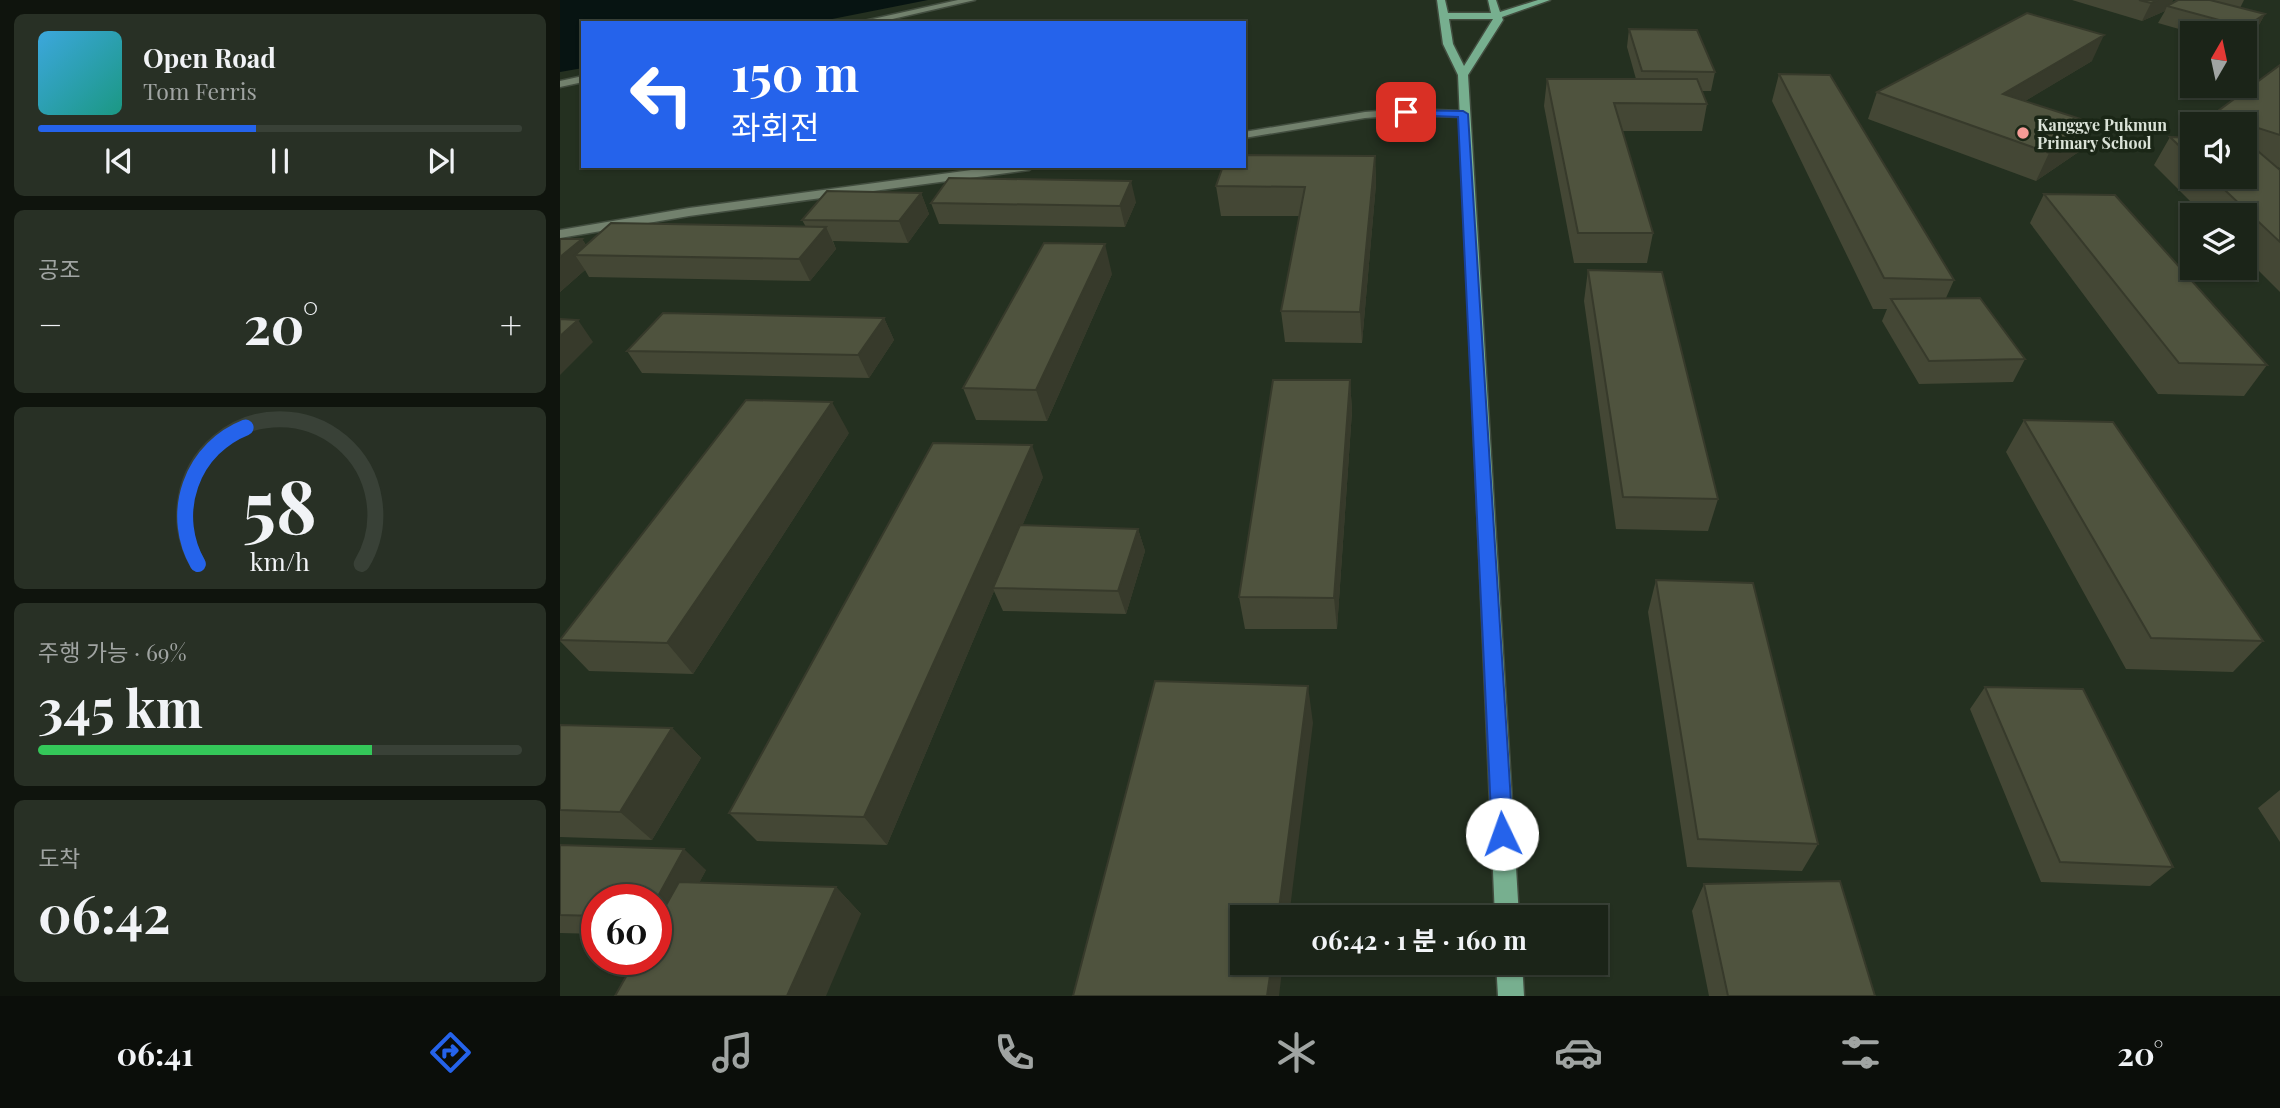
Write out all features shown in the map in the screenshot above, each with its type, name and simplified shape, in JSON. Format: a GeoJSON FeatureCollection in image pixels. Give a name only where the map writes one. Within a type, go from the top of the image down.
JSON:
{"type":"FeatureCollection","features":[{"type":"Feature","properties":{"kind":"main road"},"geometry":{"type":"LineString","coordinates":[[1463,75],[1492,32],[1497,17],[1492,0]]}},
{"type":"Feature","properties":{"kind":"main road"},"geometry":{"type":"LineString","coordinates":[[1444,16],[1480,19],[1497,17],[1546,0]]}},
{"type":"Feature","properties":{"kind":"main road"},"geometry":{"type":"LineString","coordinates":[[1445,1],[1448,44],[1463,75],[1506,905]]}},
{"type":"Feature","properties":{"kind":"main road"},"geometry":{"type":"LineString","coordinates":[[1510,975],[1511,996]]}},
{"type":"Feature","properties":{"kind":"street"},"geometry":{"type":"LineString","coordinates":[[870,21],[971,0]]}},
{"type":"Feature","properties":{"kind":"street"},"geometry":{"type":"LineString","coordinates":[[560,84],[581,79]]}},
{"type":"Feature","properties":{"kind":"street"},"geometry":{"type":"LineString","coordinates":[[1246,135],[1365,115],[1406,112],[1463,114]]}},
{"type":"Feature","properties":{"kind":"street"},"geometry":{"type":"LineString","coordinates":[[560,234],[689,212],[1014,168]]}},
{"type":"Feature","properties":{"kind":"shaded area"},"geometry":{"type":"Polygon","coordinates":[[[560,0],[928,0],[822,21],[581,21],[581,68],[560,72],[560,0]]]}},
{"type":"Feature","properties":{"kind":"building"},"geometry":{"type":"Polygon","coordinates":[[[2178,0],[2210,0],[2265,14],[2254,21],[2223,21],[2167,6],[2178,0]]]}},
{"type":"Feature","properties":{"kind":"building"},"geometry":{"type":"Polygon","coordinates":[[[2027,13],[2104,35],[2003,94],[2093,123],[2049,153],[1877,92],[2027,13]]]}},
{"type":"Feature","properties":{"kind":"building"},"geometry":{"type":"Polygon","coordinates":[[[1629,29],[1697,30],[1715,72],[1642,71],[1629,29]]]}},
{"type":"Feature","properties":{"kind":"building"},"geometry":{"type":"Polygon","coordinates":[[[2280,65],[2280,135],[2257,128],[2257,112],[2217,112],[2236,98],[2258,98],[2258,81],[2280,65]]]}},
{"type":"Feature","properties":{"kind":"building"},"geometry":{"type":"Polygon","coordinates":[[[1779,74],[1830,75],[1954,280],[1884,278],[1779,74]]]}},
{"type":"Feature","properties":{"kind":"building"},"geometry":{"type":"Polygon","coordinates":[[[1547,79],[1697,79],[1707,104],[1614,103],[1653,233],[1578,233],[1547,79]]]}},
{"type":"Feature","properties":{"kind":"building"},"geometry":{"type":"Polygon","coordinates":[[[2170,137],[2180,137],[2180,147],[2170,137]]]}},
{"type":"Feature","properties":{"kind":"building"},"geometry":{"type":"Polygon","coordinates":[[[2257,150],[2280,170],[2280,242],[2257,220],[2257,203],[2239,203],[2224,189],[2257,189],[2257,150]]]}},
{"type":"Feature","properties":{"kind":"building"},"geometry":{"type":"Polygon","coordinates":[[[1246,155],[1375,156],[1360,312],[1281,311],[1305,187],[1216,186],[1222,168],[1246,168],[1246,155]]]}},
{"type":"Feature","properties":{"kind":"building"},"geometry":{"type":"Polygon","coordinates":[[[949,178],[1131,181],[1120,206],[931,203],[949,178]]]}},
{"type":"Feature","properties":{"kind":"building"},"geometry":{"type":"Polygon","coordinates":[[[827,191],[921,193],[899,221],[802,220],[827,191]]]}},
{"type":"Feature","properties":{"kind":"building"},"geometry":{"type":"Polygon","coordinates":[[[2044,194],[2115,195],[2180,268],[2180,280],[2191,280],[2267,365],[2179,363],[2044,194]]]}},
{"type":"Feature","properties":{"kind":"building"},"geometry":{"type":"Polygon","coordinates":[[[611,223],[826,227],[799,259],[575,255],[611,223]]]}},
{"type":"Feature","properties":{"kind":"building"},"geometry":{"type":"Polygon","coordinates":[[[560,239],[582,239],[560,257],[560,239]]]}},
{"type":"Feature","properties":{"kind":"building"},"geometry":{"type":"Polygon","coordinates":[[[1044,243],[1105,244],[1036,390],[963,388],[1044,243]]]}},
{"type":"Feature","properties":{"kind":"building"},"geometry":{"type":"Polygon","coordinates":[[[1588,270],[1662,272],[1718,499],[1623,497],[1588,270]]]}},
{"type":"Feature","properties":{"kind":"building"},"geometry":{"type":"Polygon","coordinates":[[[1980,298],[2025,359],[1929,361],[1891,299],[1980,298]]]}},
{"type":"Feature","properties":{"kind":"building"},"geometry":{"type":"Polygon","coordinates":[[[663,313],[884,318],[858,355],[627,351],[663,313]]]}},
{"type":"Feature","properties":{"kind":"building"},"geometry":{"type":"Polygon","coordinates":[[[560,319],[578,320],[560,336],[560,319]]]}},
{"type":"Feature","properties":{"kind":"building"},"geometry":{"type":"Polygon","coordinates":[[[1273,380],[1350,380],[1334,598],[1239,597],[1273,380]]]}},
{"type":"Feature","properties":{"kind":"building"},"geometry":{"type":"Polygon","coordinates":[[[746,400],[832,402],[667,643],[560,640],[746,400]]]}},
{"type":"Feature","properties":{"kind":"building"},"geometry":{"type":"Polygon","coordinates":[[[2024,420],[2113,422],[2263,641],[2151,638],[2024,420]]]}},
{"type":"Feature","properties":{"kind":"building"},"geometry":{"type":"Polygon","coordinates":[[[933,443],[1032,445],[864,817],[729,813],[933,443]]]}},
{"type":"Feature","properties":{"kind":"building"},"geometry":{"type":"Polygon","coordinates":[[[1020,525],[1138,529],[1118,591],[993,588],[1020,525]]]}},
{"type":"Feature","properties":{"kind":"building"},"geometry":{"type":"Polygon","coordinates":[[[1656,580],[1753,583],[1818,844],[1698,839],[1656,580]]]}},
{"type":"Feature","properties":{"kind":"building"},"geometry":{"type":"Polygon","coordinates":[[[1155,681],[1308,686],[1280,905],[1230,905],[1230,975],[1270,975],[1267,996],[1073,996],[1155,681]]]}},
{"type":"Feature","properties":{"kind":"building"},"geometry":{"type":"Polygon","coordinates":[[[1985,687],[2083,689],[2173,867],[2060,862],[1985,687]]]}},
{"type":"Feature","properties":{"kind":"building"},"geometry":{"type":"Polygon","coordinates":[[[560,725],[672,728],[620,812],[560,810],[560,725]]]}},
{"type":"Feature","properties":{"kind":"building"},"geometry":{"type":"Polygon","coordinates":[[[560,845],[684,849],[665,884],[581,884],[581,916],[560,915],[560,845]]]}},
{"type":"Feature","properties":{"kind":"building"},"geometry":{"type":"Polygon","coordinates":[[[1840,881],[1875,996],[1728,996],[1704,884],[1840,881]]]}},
{"type":"Feature","properties":{"kind":"building"},"geometry":{"type":"Polygon","coordinates":[[[679,882],[836,887],[787,996],[615,996],[627,975],[672,975],[672,894],[679,882]]]}},
{"type":"Feature","properties":{"kind":"place","name":"Kanggye Pukmun Primary School"},"geometry":{"type":"Point","coordinates":[2023,133]}},
{"type":"Feature","properties":{"kind":"route"},"geometry":{"type":"LineString","coordinates":[[1406,112],[1463,114],[1502,834]]}}]}
